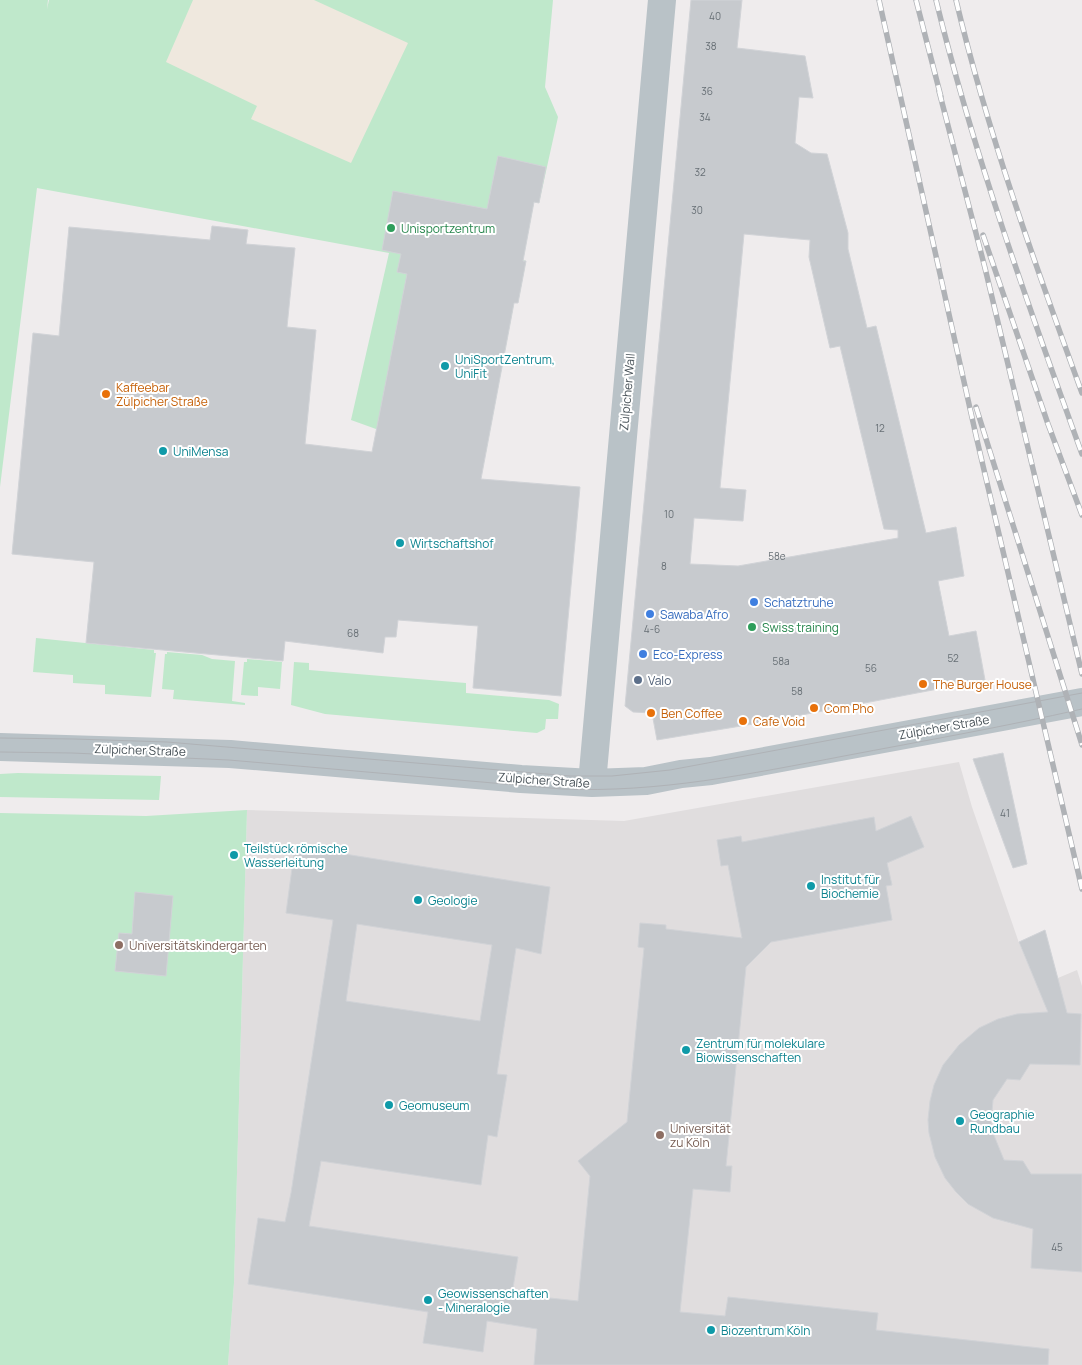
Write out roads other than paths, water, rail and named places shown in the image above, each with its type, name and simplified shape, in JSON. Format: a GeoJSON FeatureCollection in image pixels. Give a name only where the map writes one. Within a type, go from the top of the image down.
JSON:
{"type":"FeatureCollection","features":[{"type":"Feature","properties":{"kind":"street","name":"Zülpicher Wall"},"geometry":{"type":"LineString","coordinates":[[592,783],[662,0]]}},
{"type":"Feature","properties":{"kind":"street","name":"Zülpicher Straße"},"geometry":{"type":"LineString","coordinates":[[0,746],[230,754],[521,779],[592,783],[646,781],[680,774],[711,771],[1082,702]]}},
{"type":"Feature","properties":{"kind":"tram line"},"geometry":{"type":"LineString","coordinates":[[0,738],[167,742],[570,776],[612,776],[670,770],[1082,693]]}},
{"type":"Feature","properties":{"kind":"tram line"},"geometry":{"type":"LineString","coordinates":[[0,752],[72,753],[229,760],[562,789],[633,788],[704,781],[774,769],[993,728],[1082,709]]}},
{"type":"Feature","properties":{"kind":"railway"},"geometry":{"type":"LineString","coordinates":[[879,0],[977,440],[1082,889]]}},
{"type":"Feature","properties":{"kind":"railway"},"geometry":{"type":"LineString","coordinates":[[916,0],[941,97]]}},
{"type":"Feature","properties":{"kind":"railway"},"geometry":{"type":"LineString","coordinates":[[936,0],[967,115],[1003,229],[1082,454]]}},
{"type":"Feature","properties":{"kind":"railway"},"geometry":{"type":"LineString","coordinates":[[956,0],[998,149],[1030,247],[1082,393]]}},
{"type":"Feature","properties":{"kind":"railway"},"geometry":{"type":"LineString","coordinates":[[939,91],[985,268],[1082,674]]}},
{"type":"Feature","properties":{"kind":"railway"},"geometry":{"type":"LineString","coordinates":[[983,235],[1048,424],[1082,515]]}},
{"type":"Feature","properties":{"kind":"railway"},"geometry":{"type":"LineString","coordinates":[[976,407],[1082,745]]}},
{"type":"Feature","properties":{"kind":"place","name":"Unisportzentrum"},"geometry":{"type":"Point","coordinates":[391,228]}},
{"type":"Feature","properties":{"kind":"place","name":"UniSportZentrum, UniFit"},"geometry":{"type":"Point","coordinates":[445,366]}},
{"type":"Feature","properties":{"kind":"place","name":"Kaffeebar Zülpicher Straße"},"geometry":{"type":"Point","coordinates":[106,394]}},
{"type":"Feature","properties":{"kind":"place","name":"UniMensa"},"geometry":{"type":"Point","coordinates":[163,451]}},
{"type":"Feature","properties":{"kind":"place","name":"Wirtschaftshof"},"geometry":{"type":"Point","coordinates":[400,543]}},
{"type":"Feature","properties":{"kind":"place","name":"Schatztruhe"},"geometry":{"type":"Point","coordinates":[754,602]}},
{"type":"Feature","properties":{"kind":"place","name":"Sawaba Afro"},"geometry":{"type":"Point","coordinates":[650,614]}},
{"type":"Feature","properties":{"kind":"place","name":"Swiss training"},"geometry":{"type":"Point","coordinates":[752,627]}},
{"type":"Feature","properties":{"kind":"place","name":"Eco-Express"},"geometry":{"type":"Point","coordinates":[643,654]}},
{"type":"Feature","properties":{"kind":"place","name":"Valo"},"geometry":{"type":"Point","coordinates":[638,680]}},
{"type":"Feature","properties":{"kind":"place","name":"The Burger House"},"geometry":{"type":"Point","coordinates":[923,684]}},
{"type":"Feature","properties":{"kind":"place","name":"Com Pho"},"geometry":{"type":"Point","coordinates":[814,708]}},
{"type":"Feature","properties":{"kind":"place","name":"Ben Coffee"},"geometry":{"type":"Point","coordinates":[651,713]}},
{"type":"Feature","properties":{"kind":"place","name":"Cafe Void"},"geometry":{"type":"Point","coordinates":[743,721]}},
{"type":"Feature","properties":{"kind":"place","name":"Teilstück römische Wasserleitung"},"geometry":{"type":"Point","coordinates":[234,855]}},
{"type":"Feature","properties":{"kind":"place","name":"Institut für Biochemie"},"geometry":{"type":"Point","coordinates":[811,886]}},
{"type":"Feature","properties":{"kind":"place","name":"Geologie"},"geometry":{"type":"Point","coordinates":[418,900]}},
{"type":"Feature","properties":{"kind":"place","name":"Universitätskindergarten"},"geometry":{"type":"Point","coordinates":[119,945]}},
{"type":"Feature","properties":{"kind":"place","name":"Zentrum für molekulare Biowissenschaften"},"geometry":{"type":"Point","coordinates":[686,1050]}},
{"type":"Feature","properties":{"kind":"place","name":"Geomuseum"},"geometry":{"type":"Point","coordinates":[389,1105]}},
{"type":"Feature","properties":{"kind":"place","name":"Geographie Rundbau"},"geometry":{"type":"Point","coordinates":[960,1121]}},
{"type":"Feature","properties":{"kind":"place","name":"Universität zu Köln"},"geometry":{"type":"Point","coordinates":[660,1135]}},
{"type":"Feature","properties":{"kind":"place","name":"Geowissenschaften - Mineralogie"},"geometry":{"type":"Point","coordinates":[428,1300]}},
{"type":"Feature","properties":{"kind":"place","name":"Biozentrum Köln"},"geometry":{"type":"Point","coordinates":[711,1330]}}]}
